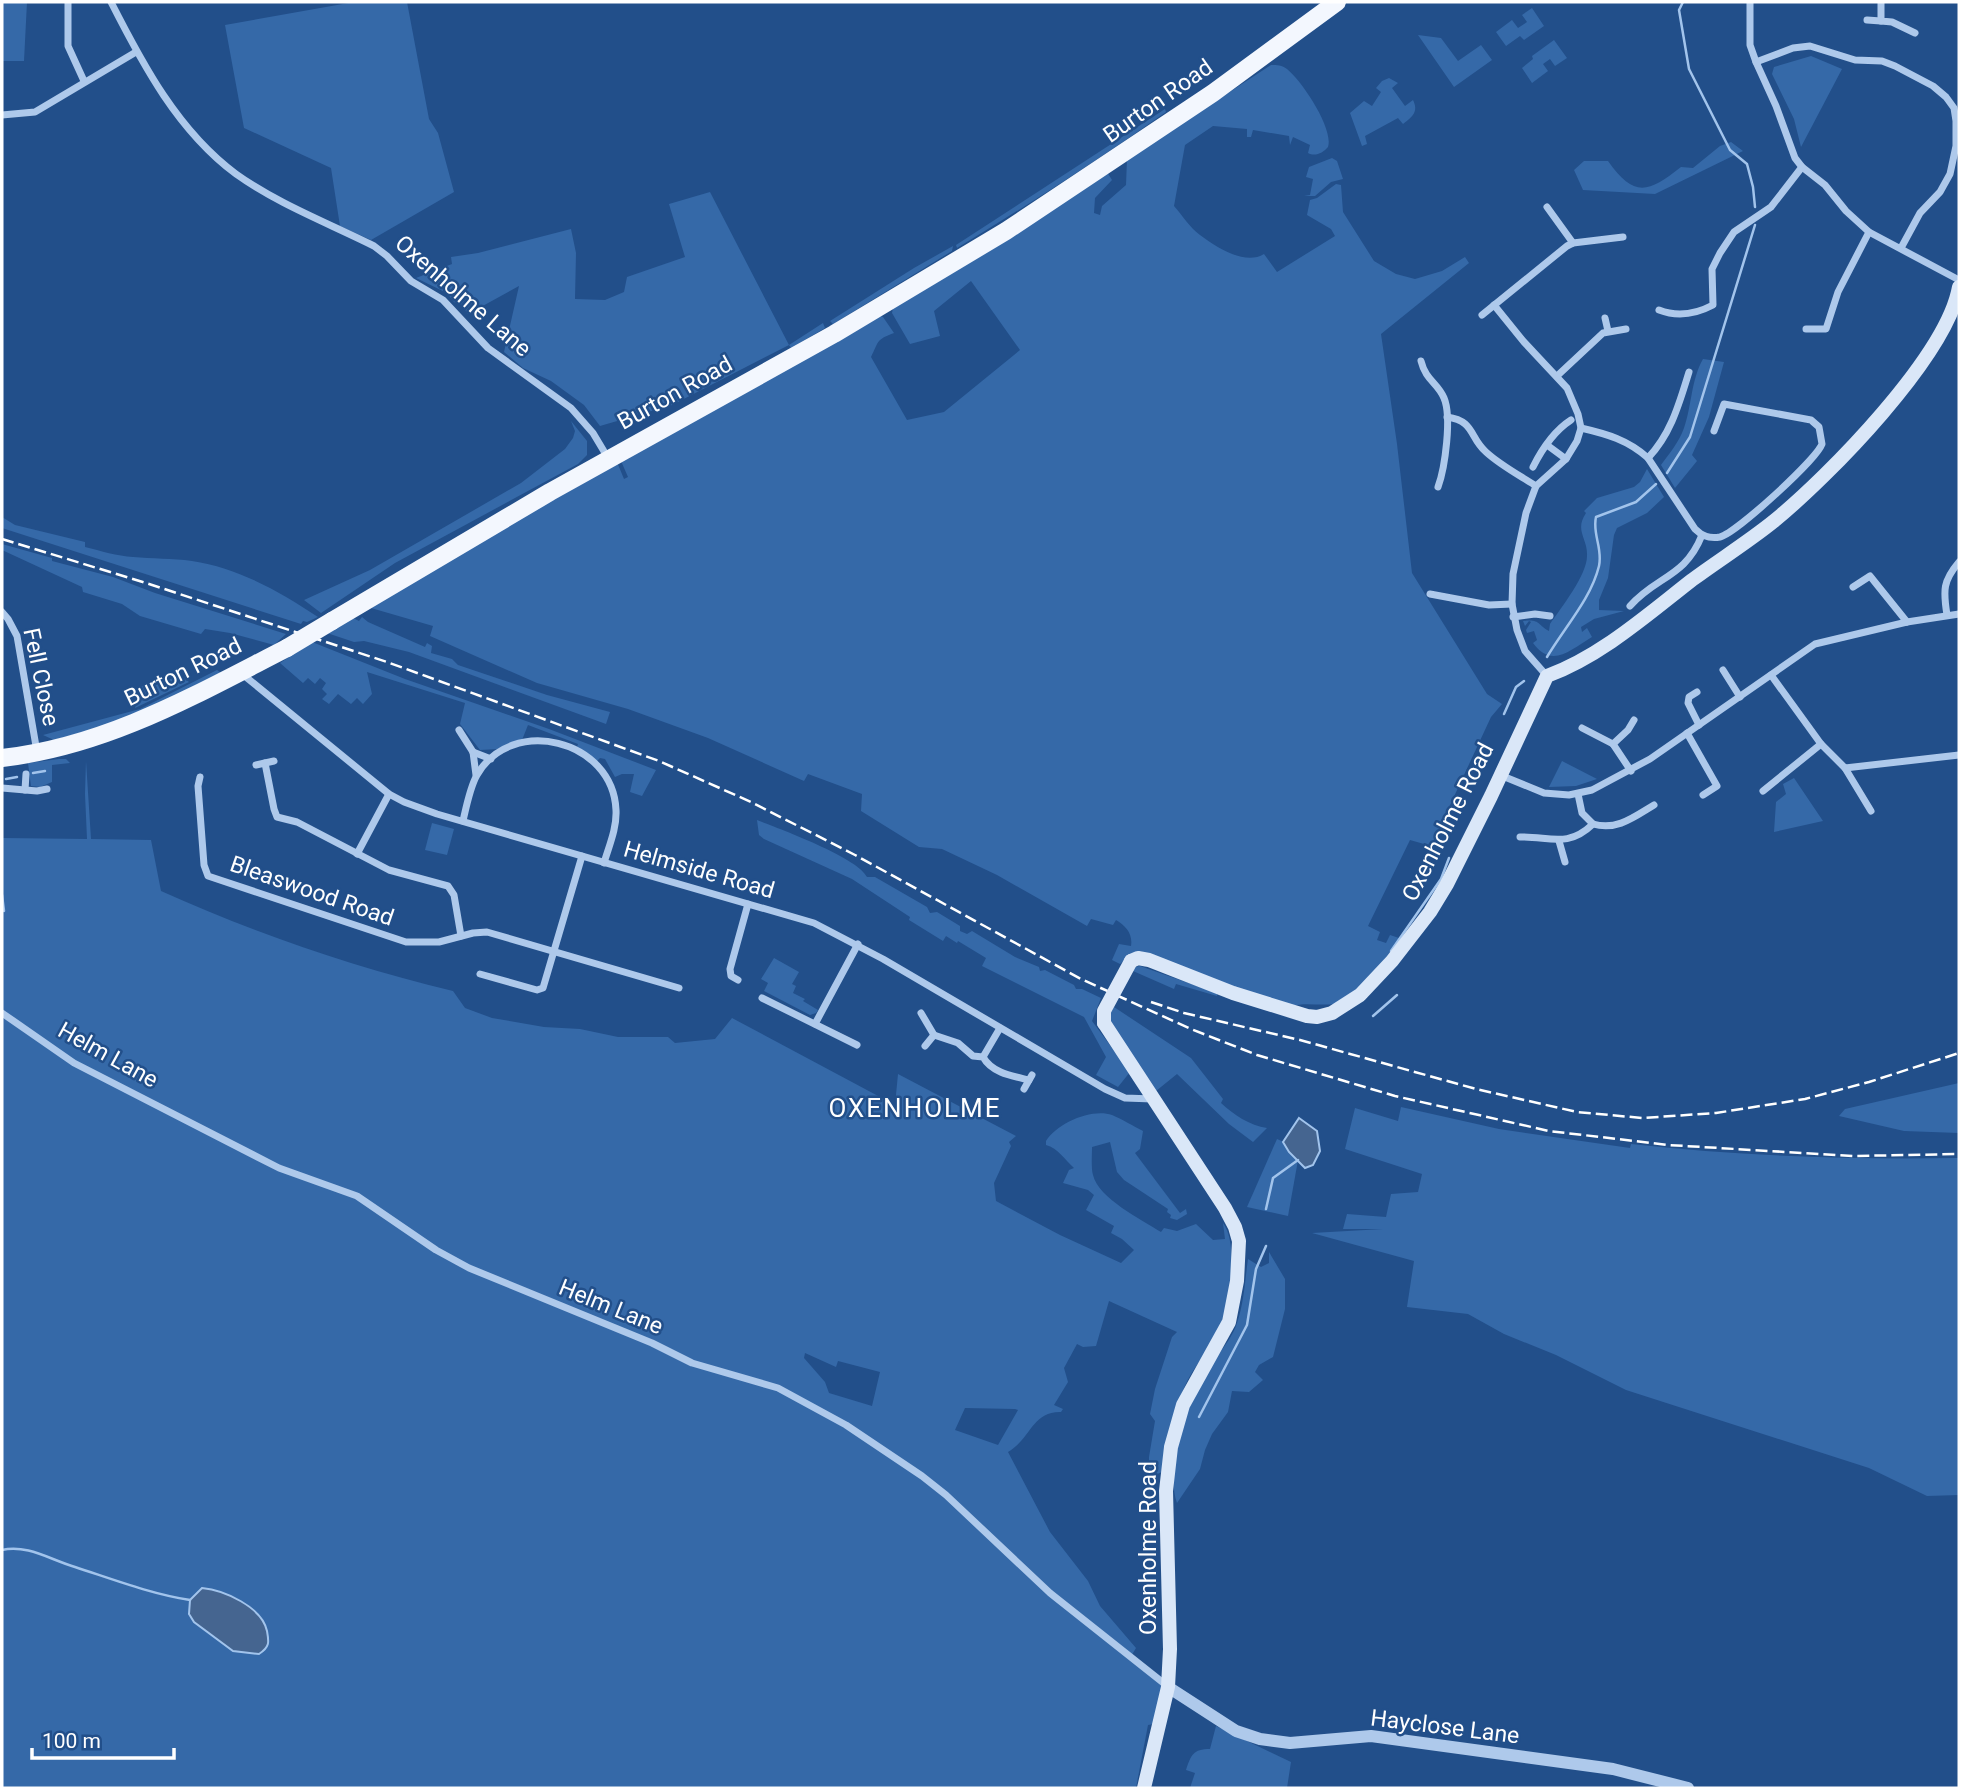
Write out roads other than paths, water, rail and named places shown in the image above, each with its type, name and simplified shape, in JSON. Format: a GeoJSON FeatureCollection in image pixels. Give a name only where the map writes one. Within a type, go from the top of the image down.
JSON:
{"type":"FeatureCollection","features":[{"type":"Feature","properties":{"kind":"main road","name":"Burton Road"},"geometry":{"type":"LineString","coordinates":[[2,758],[88,740],[144,720],[287,648],[608,458],[844,329],[1006,231],[1213,93],[1337,2]]}},
{"type":"Feature","properties":{"kind":"main road"},"geometry":{"type":"LineString","coordinates":[[1547,676],[1563,670],[1622,634],[1774,522],[1845,454],[1910,378],[1948,321],[1959,287]]}},
{"type":"Feature","properties":{"kind":"main road","name":"Oxenholme Road"},"geometry":{"type":"LineString","coordinates":[[1144,1788],[1168,1687],[1170,1649],[1166,1491],[1170,1457],[1183,1405],[1229,1322],[1240,1248],[1238,1233],[1232,1220],[1104,1023],[1104,1011],[1126,967],[1138,958],[1299,1015],[1317,1017],[1339,1009],[1369,987],[1430,912],[1447,884],[1547,676]]}},
{"type":"Feature","properties":{"kind":"street"},"geometry":{"type":"LineString","coordinates":[[68,2],[68,46],[84,81]]}},
{"type":"Feature","properties":{"kind":"street","name":"Oxenholme Lane"},"geometry":{"type":"LineString","coordinates":[[111,2],[136,52],[169,104],[205,145],[234,172],[273,196],[382,252],[411,281],[443,300],[488,348],[571,408],[593,433],[608,458]]}},
{"type":"Feature","properties":{"kind":"street"},"geometry":{"type":"LineString","coordinates":[[1750,2],[1750,45],[1795,158],[1869,232],[1959,280]]}},
{"type":"Feature","properties":{"kind":"street"},"geometry":{"type":"LineString","coordinates":[[1881,2],[1881,20]]}},
{"type":"Feature","properties":{"kind":"street"},"geometry":{"type":"LineString","coordinates":[[1867,20],[1892,22],[1915,33]]}},
{"type":"Feature","properties":{"kind":"street"},"geometry":{"type":"LineString","coordinates":[[1756,62],[1793,48],[1810,46],[1855,61],[1882,61],[1933,86],[1956,107],[1956,146],[1950,174],[1940,192],[1920,213],[1901,248]]}},
{"type":"Feature","properties":{"kind":"street"},"geometry":{"type":"LineString","coordinates":[[2,115],[35,112],[136,52]]}},
{"type":"Feature","properties":{"kind":"street"},"geometry":{"type":"LineString","coordinates":[[1659,310],[1684,314],[1702,311],[1713,305],[1717,296],[1712,269],[1734,232],[1771,207],[1802,167]]}},
{"type":"Feature","properties":{"kind":"street"},"geometry":{"type":"LineString","coordinates":[[1547,207],[1573,243]]}},
{"type":"Feature","properties":{"kind":"street"},"geometry":{"type":"LineString","coordinates":[[1805,329],[1826,329],[1838,292],[1869,232]]}},
{"type":"Feature","properties":{"kind":"street"},"geometry":{"type":"LineString","coordinates":[[1482,315],[1573,243],[1623,237]]}},
{"type":"Feature","properties":{"kind":"street"},"geometry":{"type":"LineString","coordinates":[[1494,305],[1524,342],[1557,376],[1573,399],[1581,428],[1566,459],[1536,486],[1518,543],[1513,617],[1525,651],[1547,676]]}},
{"type":"Feature","properties":{"kind":"street"},"geometry":{"type":"LineString","coordinates":[[1605,318],[1608,331]]}},
{"type":"Feature","properties":{"kind":"street"},"geometry":{"type":"LineString","coordinates":[[1557,376],[1608,331],[1626,329]]}},
{"type":"Feature","properties":{"kind":"street"},"geometry":{"type":"LineString","coordinates":[[1421,361],[1426,376],[1444,397],[1447,417],[1443,472],[1438,487]]}},
{"type":"Feature","properties":{"kind":"street"},"geometry":{"type":"LineString","coordinates":[[1648,458],[1661,444],[1676,413],[1689,373]]}},
{"type":"Feature","properties":{"kind":"street"},"geometry":{"type":"LineString","coordinates":[[1581,428],[1618,438],[1648,458],[1687,519],[1702,536],[1716,537],[1726,534],[1766,502],[1814,456],[1822,444],[1819,427],[1811,420],[1724,404],[1714,431]]}},
{"type":"Feature","properties":{"kind":"street"},"geometry":{"type":"LineString","coordinates":[[1447,417],[1466,424],[1485,452],[1536,486]]}},
{"type":"Feature","properties":{"kind":"street"},"geometry":{"type":"LineString","coordinates":[[1533,467],[1547,445],[1571,421]]}},
{"type":"Feature","properties":{"kind":"street"},"geometry":{"type":"LineString","coordinates":[[1547,445],[1566,459]]}},
{"type":"Feature","properties":{"kind":"street"},"geometry":{"type":"LineString","coordinates":[[1630,606],[1646,590],[1686,564],[1696,551],[1702,536]]}},
{"type":"Feature","properties":{"kind":"street"},"geometry":{"type":"LineString","coordinates":[[1947,615],[1944,593],[1946,580],[1959,562]]}},
{"type":"Feature","properties":{"kind":"street"},"geometry":{"type":"LineString","coordinates":[[1853,587],[1870,576],[1907,622]]}},
{"type":"Feature","properties":{"kind":"street"},"geometry":{"type":"LineString","coordinates":[[1430,594],[1489,605],[1512,604]]}},
{"type":"Feature","properties":{"kind":"street","name":"Fell Close"},"geometry":{"type":"LineString","coordinates":[[2,612],[12,626],[20,648],[37,752]]}},
{"type":"Feature","properties":{"kind":"street"},"geometry":{"type":"LineString","coordinates":[[1513,617],[1528,614],[1550,616]]}},
{"type":"Feature","properties":{"kind":"street"},"geometry":{"type":"LineString","coordinates":[[1500,775],[1544,793],[1578,794],[1604,785],[1631,771],[1815,645],[1907,622],[1959,614]]}},
{"type":"Feature","properties":{"kind":"street"},"geometry":{"type":"LineString","coordinates":[[1723,670],[1740,697]]}},
{"type":"Feature","properties":{"kind":"street","name":"Helmside Road"},"geometry":{"type":"LineString","coordinates":[[240,672],[389,794],[412,805],[814,923],[858,944],[1119,1095],[1138,1100],[1154,1098]]}},
{"type":"Feature","properties":{"kind":"street"},"geometry":{"type":"LineString","coordinates":[[1771,675],[1821,744],[1844,768],[1871,811]]}},
{"type":"Feature","properties":{"kind":"street"},"geometry":{"type":"LineString","coordinates":[[1697,692],[1689,697],[1688,703],[1699,725]]}},
{"type":"Feature","properties":{"kind":"street"},"geometry":{"type":"LineString","coordinates":[[1613,744],[1629,730],[1634,720]]}},
{"type":"Feature","properties":{"kind":"street"},"geometry":{"type":"LineString","coordinates":[[1582,728],[1613,744],[1631,771]]}},
{"type":"Feature","properties":{"kind":"street"},"geometry":{"type":"LineString","coordinates":[[459,730],[473,752],[476,775],[463,821]]}},
{"type":"Feature","properties":{"kind":"street"},"geometry":{"type":"LineString","coordinates":[[1687,733],[1717,786],[1703,795]]}},
{"type":"Feature","properties":{"kind":"street"},"geometry":{"type":"LineString","coordinates":[[476,775],[491,759],[518,745],[542,741],[570,747],[596,764],[610,785],[616,810],[616,822],[604,863]]}},
{"type":"Feature","properties":{"kind":"street"},"geometry":{"type":"LineString","coordinates":[[1763,791],[1821,744]]}},
{"type":"Feature","properties":{"kind":"street"},"geometry":{"type":"LineString","coordinates":[[473,752],[491,759]]}},
{"type":"Feature","properties":{"kind":"street"},"geometry":{"type":"LineString","coordinates":[[1844,768],[1959,755]]}},
{"type":"Feature","properties":{"kind":"street"},"geometry":{"type":"LineString","coordinates":[[256,765],[274,761]]}},
{"type":"Feature","properties":{"kind":"street"},"geometry":{"type":"LineString","coordinates":[[265,763],[277,817],[297,822],[357,854],[389,794]]}},
{"type":"Feature","properties":{"kind":"street"},"geometry":{"type":"LineString","coordinates":[[24,790],[26,774]]}},
{"type":"Feature","properties":{"kind":"street","name":"Bleaswood Road"},"geometry":{"type":"LineString","coordinates":[[200,777],[198,786],[204,864],[208,876],[406,942],[439,942],[488,932],[679,988]]}},
{"type":"Feature","properties":{"kind":"street"},"geometry":{"type":"LineString","coordinates":[[2,788],[47,789]]}},
{"type":"Feature","properties":{"kind":"street"},"geometry":{"type":"LineString","coordinates":[[1578,794],[1582,813],[1593,824],[1603,827],[1623,823],[1654,805]]}},
{"type":"Feature","properties":{"kind":"street"},"geometry":{"type":"LineString","coordinates":[[1520,837],[1535,836],[1546,841],[1559,841],[1587,830],[1593,824]]}},
{"type":"Feature","properties":{"kind":"street"},"geometry":{"type":"LineString","coordinates":[[1559,841],[1565,862]]}},
{"type":"Feature","properties":{"kind":"street","name":"Bleaswood Road"},"geometry":{"type":"LineString","coordinates":[[357,854],[389,870],[452,889],[461,936]]}},
{"type":"Feature","properties":{"kind":"street"},"geometry":{"type":"LineString","coordinates":[[480,974],[540,990],[582,856]]}},
{"type":"Feature","properties":{"kind":"street"},"geometry":{"type":"LineString","coordinates":[[738,980],[731,976],[730,969],[748,904]]}},
{"type":"Feature","properties":{"kind":"street"},"geometry":{"type":"LineString","coordinates":[[815,1024],[858,944]]}},
{"type":"Feature","properties":{"kind":"street"},"geometry":{"type":"LineString","coordinates":[[662,993],[665,984]]}},
{"type":"Feature","properties":{"kind":"street"},"geometry":{"type":"LineString","coordinates":[[762,998],[858,1045]]}},
{"type":"Feature","properties":{"kind":"street","name":"Helm Lane"},"geometry":{"type":"LineString","coordinates":[[2,1013],[74,1063],[268,1163],[357,1196],[436,1250],[469,1268],[505,1285],[643,1339],[692,1363],[778,1388],[846,1424],[946,1495],[1050,1593],[1168,1687]]}},
{"type":"Feature","properties":{"kind":"street"},"geometry":{"type":"LineString","coordinates":[[921,1013],[934,1035],[958,1042],[968,1054],[983,1057]]}},
{"type":"Feature","properties":{"kind":"street"},"geometry":{"type":"LineString","coordinates":[[983,1057],[1000,1028]]}},
{"type":"Feature","properties":{"kind":"street"},"geometry":{"type":"LineString","coordinates":[[925,1046],[934,1035]]}},
{"type":"Feature","properties":{"kind":"street"},"geometry":{"type":"LineString","coordinates":[[983,1057],[986,1063],[999,1072],[1030,1078],[1024,1089]]}},
{"type":"Feature","properties":{"kind":"street","name":"Hayclose Lane"},"geometry":{"type":"LineString","coordinates":[[1168,1687],[1236,1731],[1259,1740],[1290,1743],[1371,1736],[1613,1769],[1688,1788]]}},
{"type":"Feature","properties":{"kind":"waterway"},"geometry":{"type":"LineString","coordinates":[[1683,2],[1679,10],[1689,69],[1730,150],[1747,164],[1755,207]]}},
{"type":"Feature","properties":{"kind":"waterway"},"geometry":{"type":"LineString","coordinates":[[1667,473],[1690,437],[1755,225]]}},
{"type":"Feature","properties":{"kind":"waterway"},"geometry":{"type":"LineString","coordinates":[[1547,657],[1584,602],[1595,578],[1600,559],[1595,529],[1596,517],[1636,502],[1656,484]]}},
{"type":"Feature","properties":{"kind":"waterway"},"geometry":{"type":"LineString","coordinates":[[1504,714],[1516,687],[1524,681]]}},
{"type":"Feature","properties":{"kind":"waterway"},"geometry":{"type":"LineString","coordinates":[[33,773],[45,771]]}},
{"type":"Feature","properties":{"kind":"waterway"},"geometry":{"type":"LineString","coordinates":[[6,779],[17,777]]}},
{"type":"Feature","properties":{"kind":"waterway"},"geometry":{"type":"LineString","coordinates":[[1393,952],[1391,951],[1441,879],[1449,858]]}},
{"type":"Feature","properties":{"kind":"waterway"},"geometry":{"type":"LineString","coordinates":[[2,895],[4,911]]}},
{"type":"Feature","properties":{"kind":"waterway"},"geometry":{"type":"LineString","coordinates":[[1373,1016],[1397,995]]}},
{"type":"Feature","properties":{"kind":"waterway"},"geometry":{"type":"LineString","coordinates":[[1266,1209],[1273,1178],[1298,1160]]}},
{"type":"Feature","properties":{"kind":"waterway"},"geometry":{"type":"LineString","coordinates":[[1199,1417],[1247,1325],[1256,1269],[1266,1246]]}},
{"type":"Feature","properties":{"kind":"waterway"},"geometry":{"type":"LineString","coordinates":[[2,1550],[30,1551],[132,1586],[190,1600]]}},
{"type":"Feature","properties":{"kind":"railway"},"geometry":{"type":"LineString","coordinates":[[2,539],[387,662],[659,761],[751,802],[855,855],[1081,979],[1191,1029],[1257,1055],[1395,1096],[1549,1131],[1668,1145],[1854,1156],[1959,1154]]}},
{"type":"Feature","properties":{"kind":"railway"},"geometry":{"type":"LineString","coordinates":[[1151,1002],[1476,1089],[1577,1112],[1642,1118],[1716,1113],[1805,1099],[1959,1053]]}},
{"type":"Feature","properties":{"kind":"district","name":"OXENHOLME"},"geometry":{"type":"Point","coordinates":[915,1108]}}]}
